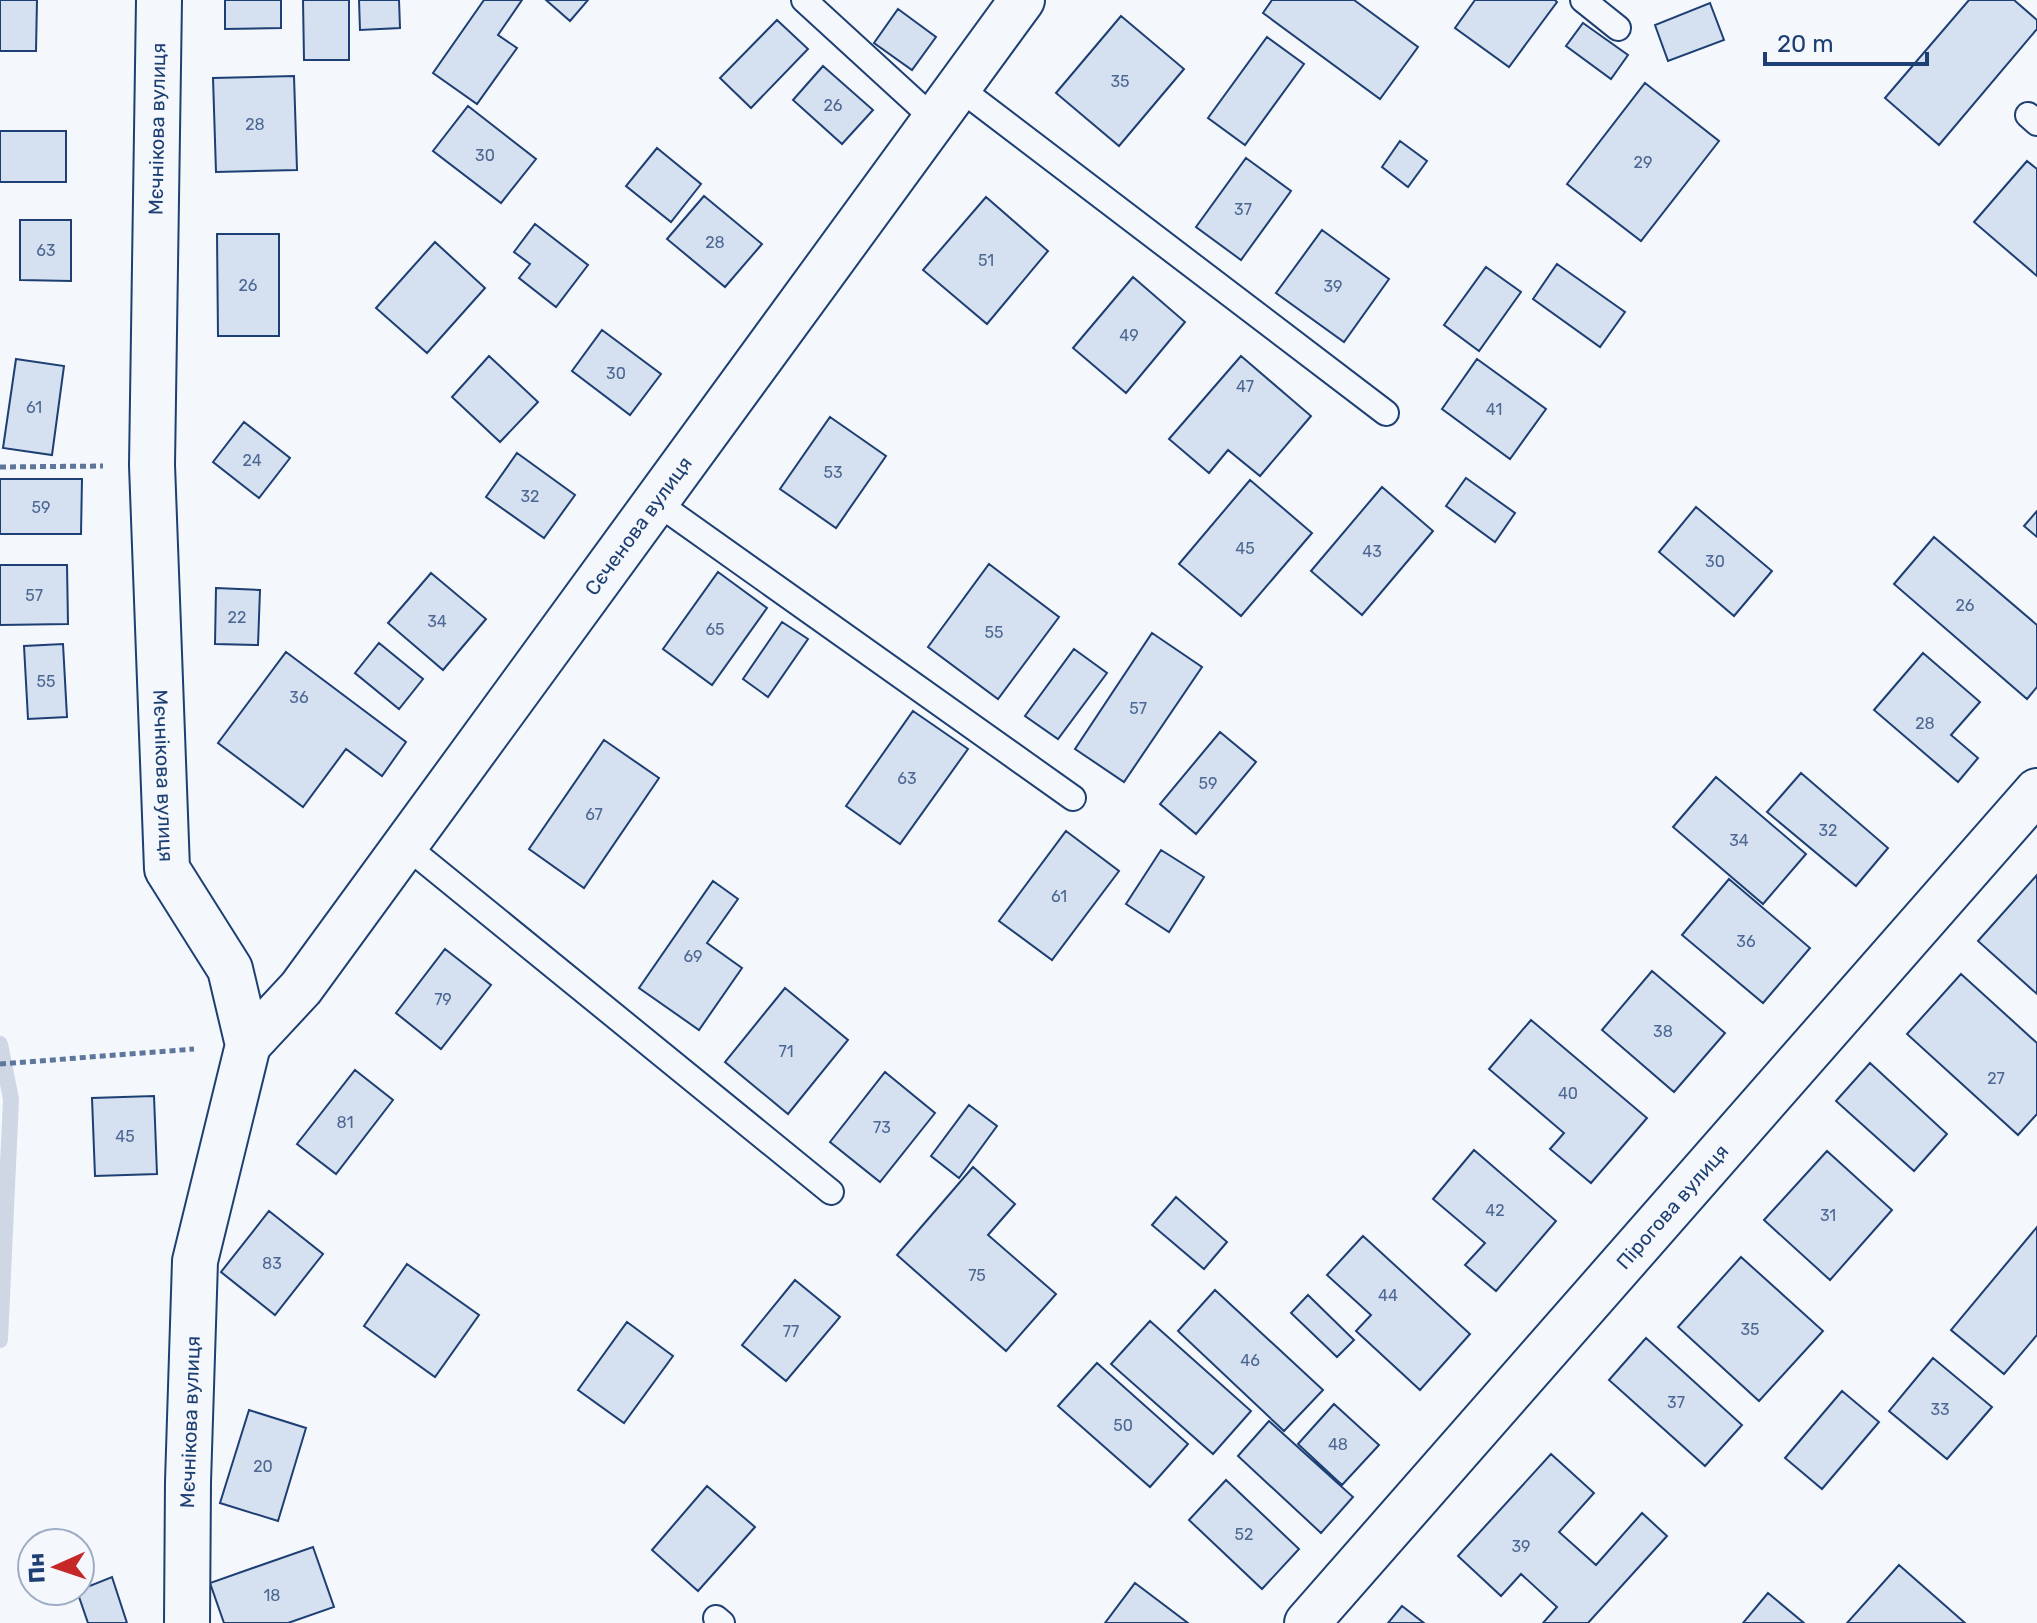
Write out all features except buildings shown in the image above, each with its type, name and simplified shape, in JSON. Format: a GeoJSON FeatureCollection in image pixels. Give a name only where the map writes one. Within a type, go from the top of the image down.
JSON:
{"type":"FeatureCollection","features":[{"type":"Feature","properties":{"kind":"street","name":"Мєчнікова вулиця"},"geometry":{"type":"LineString","coordinates":[[159,0],[152,465],[167,869],[230,969],[248,1045],[195,1261],[187,1623]]}},
{"type":"Feature","properties":{"kind":"street","name":"Сєченова вулиця"},"geometry":{"type":"LineString","coordinates":[[248,1045],[301,988],[1022,0]]}},
{"type":"Feature","properties":{"kind":"street","name":"Пірогова вулиця"},"geometry":{"type":"LineString","coordinates":[[1307,1623],[2037,791]]}},
{"type":"Feature","properties":{"kind":"lane"},"geometry":{"type":"LineString","coordinates":[[804,0],[1386,413]]}},
{"type":"Feature","properties":{"kind":"lane"},"geometry":{"type":"LineString","coordinates":[[1583,0],[1618,28]]}},
{"type":"Feature","properties":{"kind":"lane"},"geometry":{"type":"LineString","coordinates":[[656,502],[1073,798]]}},
{"type":"Feature","properties":{"kind":"lane"},"geometry":{"type":"LineString","coordinates":[[405,845],[831,1192]]}},
{"type":"Feature","properties":{"kind":"path"},"geometry":{"type":"LineString","coordinates":[[0,467],[152,465]]}},
{"type":"Feature","properties":{"kind":"path"},"geometry":{"type":"LineString","coordinates":[[0,1064],[248,1045]]}},
{"type":"Feature","properties":{"kind":"waterway"},"geometry":{"type":"LineString","coordinates":[[0,1044],[11,1099],[0,1340]]}}]}
